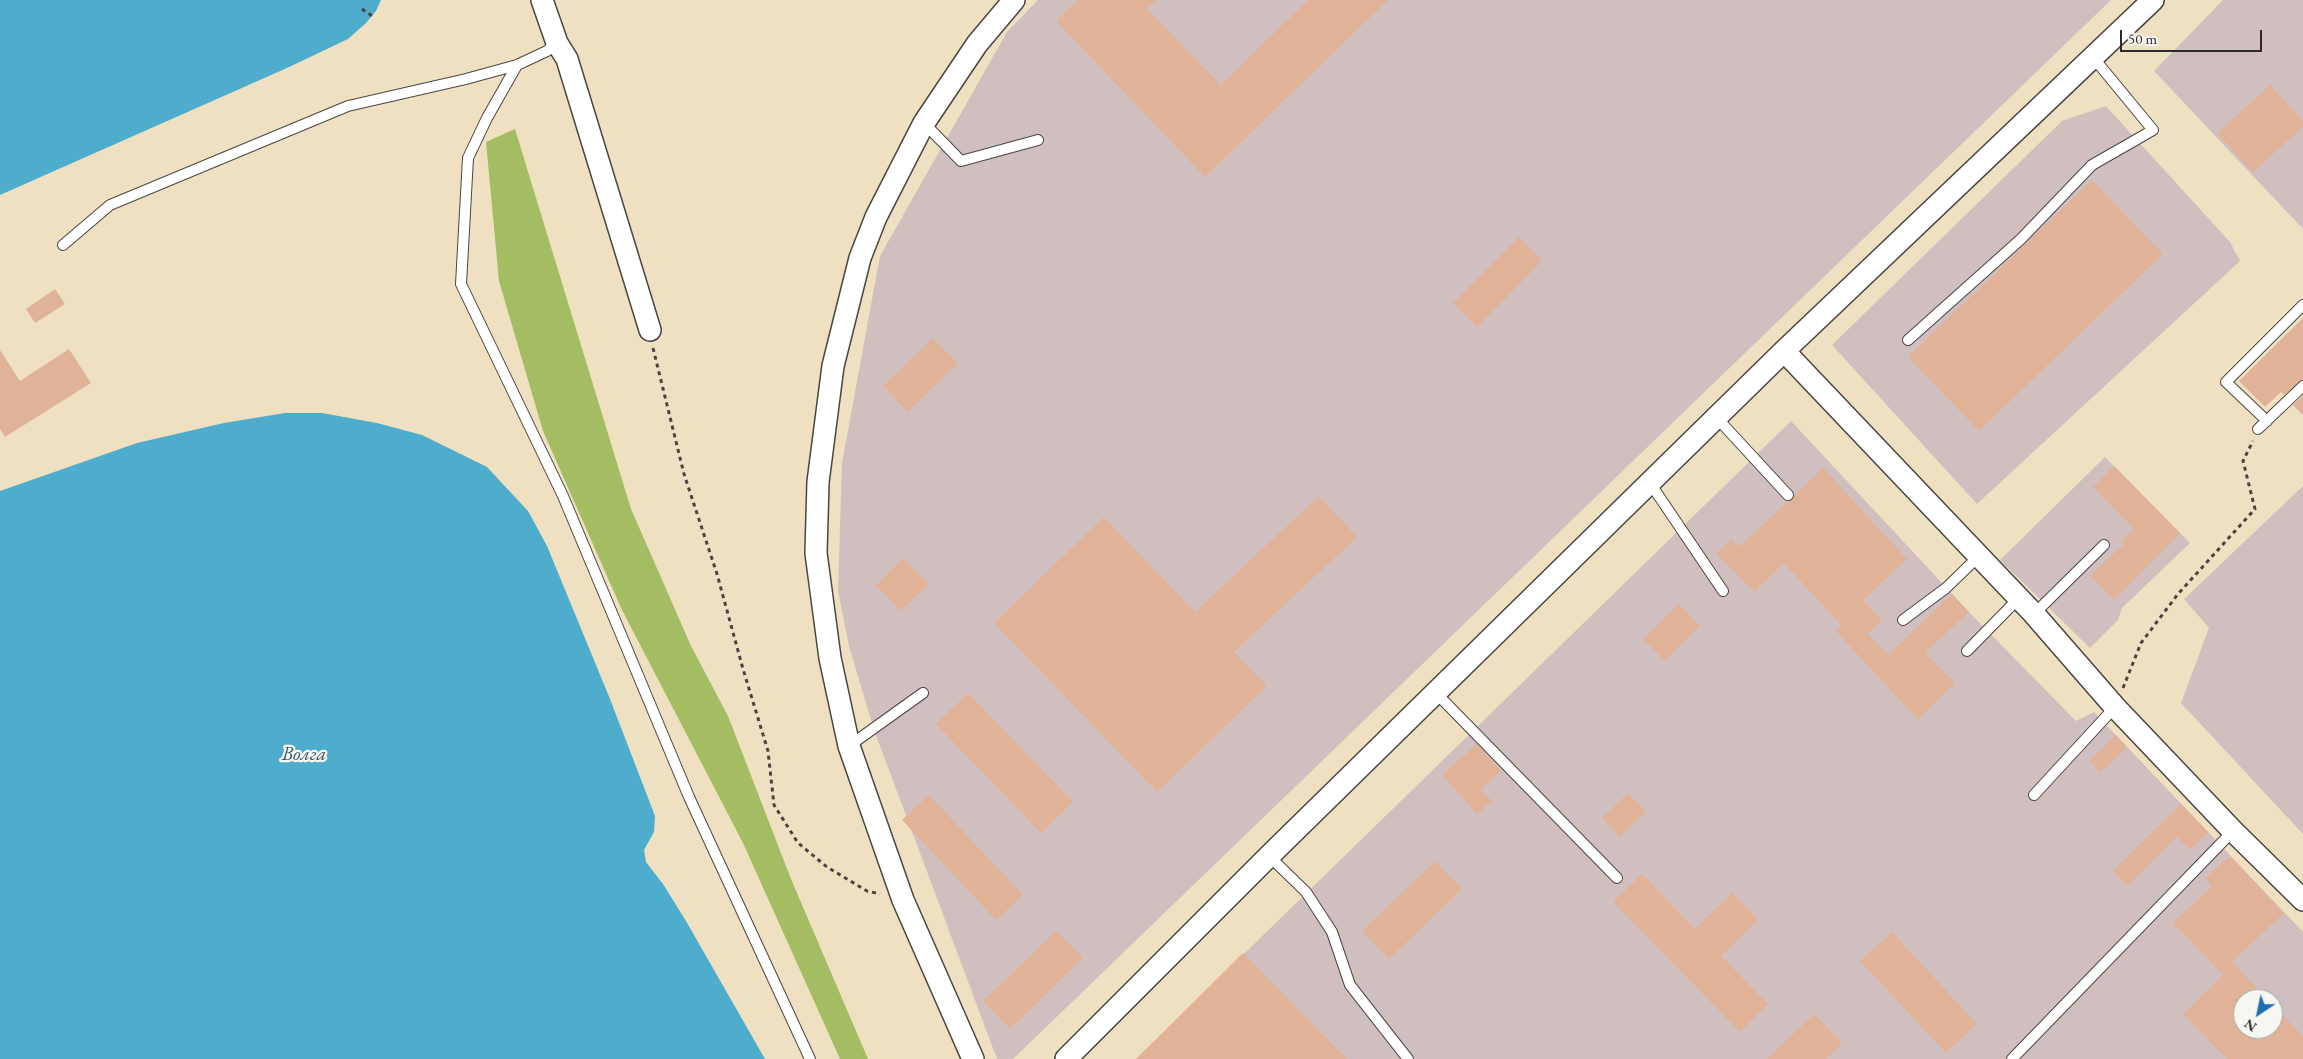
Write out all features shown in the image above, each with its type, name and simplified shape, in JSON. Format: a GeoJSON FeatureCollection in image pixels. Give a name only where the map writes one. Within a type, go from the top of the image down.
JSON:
{"type":"FeatureCollection","features":[{"type":"Feature","properties":{"kind":"street"},"geometry":{"type":"LineString","coordinates":[[542,0],[557,43],[567,58],[650,330]]}},
{"type":"Feature","properties":{"kind":"street"},"geometry":{"type":"LineString","coordinates":[[973,1059],[903,900],[849,746],[830,658],[816,553],[818,482],[833,366],[860,258],[876,217],[924,123],[977,44],[1014,0]]}},
{"type":"Feature","properties":{"kind":"street"},"geometry":{"type":"LineString","coordinates":[[1066,1059],[1269,856],[1716,417],[2092,56],[2153,0]]}},
{"type":"Feature","properties":{"kind":"street"},"geometry":{"type":"LineString","coordinates":[[1784,351],[2034,614],[2115,707],[2233,831],[2303,900]]}},
{"type":"Feature","properties":{"kind":"lane"},"geometry":{"type":"LineString","coordinates":[[63,244],[110,205],[348,106],[466,79],[517,65],[548,51],[557,43]]}},
{"type":"Feature","properties":{"kind":"lane"},"geometry":{"type":"LineString","coordinates":[[1908,340],[2021,239],[2092,165],[2153,130],[2092,56]]}},
{"type":"Feature","properties":{"kind":"lane"},"geometry":{"type":"LineString","coordinates":[[517,65],[486,118],[468,158],[461,284],[563,496],[689,797],[810,1059]]}},
{"type":"Feature","properties":{"kind":"lane"},"geometry":{"type":"LineString","coordinates":[[924,123],[961,161],[1038,140]]}},
{"type":"Feature","properties":{"kind":"lane"},"geometry":{"type":"LineString","coordinates":[[2267,421],[2226,382],[2303,305]]}},
{"type":"Feature","properties":{"kind":"lane"},"geometry":{"type":"LineString","coordinates":[[2258,429],[2303,386]]}},
{"type":"Feature","properties":{"kind":"lane"},"geometry":{"type":"LineString","coordinates":[[1716,417],[1788,496]]}},
{"type":"Feature","properties":{"kind":"lane"},"geometry":{"type":"LineString","coordinates":[[1650,482],[1723,591]]}},
{"type":"Feature","properties":{"kind":"lane"},"geometry":{"type":"LineString","coordinates":[[2034,614],[2104,545]]}},
{"type":"Feature","properties":{"kind":"lane"},"geometry":{"type":"LineString","coordinates":[[1902,620],[1946,588],[1979,556]]}},
{"type":"Feature","properties":{"kind":"lane"},"geometry":{"type":"LineString","coordinates":[[1967,651],[2019,598]]}},
{"type":"Feature","properties":{"kind":"lane"},"geometry":{"type":"LineString","coordinates":[[849,746],[923,693]]}},
{"type":"Feature","properties":{"kind":"lane"},"geometry":{"type":"LineString","coordinates":[[1436,693],[1617,878]]}},
{"type":"Feature","properties":{"kind":"lane"},"geometry":{"type":"LineString","coordinates":[[2034,796],[2115,707]]}},
{"type":"Feature","properties":{"kind":"lane"},"geometry":{"type":"LineString","coordinates":[[2012,1059],[2233,831]]}},
{"type":"Feature","properties":{"kind":"lane"},"geometry":{"type":"LineString","coordinates":[[1269,856],[1306,892],[1332,932],[1350,985],[1408,1059]]}},
{"type":"Feature","properties":{"kind":"path"},"geometry":{"type":"LineString","coordinates":[[362,9],[372,16]]}},
{"type":"Feature","properties":{"kind":"path"},"geometry":{"type":"LineString","coordinates":[[650,330],[658,374],[684,474],[717,574],[768,751],[774,805],[798,843],[827,867],[867,891],[903,900]]}},
{"type":"Feature","properties":{"kind":"path"},"geometry":{"type":"LineString","coordinates":[[2115,707],[2141,643],[2178,594],[2255,509],[2244,461],[2258,429]]}},
{"type":"Feature","properties":{"kind":"shaded area"},"geometry":{"type":"Polygon","coordinates":[[[1038,0],[2111,0],[1013,1059],[997,1059],[874,730],[849,646],[838,591],[842,463],[880,256],[1007,32],[1038,0]]]}},
{"type":"Feature","properties":{"kind":"shaded area"},"geometry":{"type":"Polygon","coordinates":[[[2223,0],[2303,0],[2303,229],[2154,71],[2223,0]]]}},
{"type":"Feature","properties":{"kind":"shaded area"},"geometry":{"type":"Polygon","coordinates":[[[2106,106],[2230,242],[2240,261],[1977,504],[1832,345],[2062,121],[2106,106]]]}},
{"type":"Feature","properties":{"kind":"shaded area"},"geometry":{"type":"Polygon","coordinates":[[[1791,421],[1969,612],[2076,721],[2094,712],[2303,932],[2303,1059],[1136,1059],[1791,421]]]}},
{"type":"Feature","properties":{"kind":"shaded area"},"geometry":{"type":"Polygon","coordinates":[[[2105,457],[2190,543],[2122,608],[2118,620],[2090,648],[2000,560],[2105,457]]]}},
{"type":"Feature","properties":{"kind":"shaded area"},"geometry":{"type":"Polygon","coordinates":[[[2303,486],[2303,834],[2181,703],[2209,628],[2184,599],[2303,486]]]}},
{"type":"Feature","properties":{"kind":"green space"},"geometry":{"type":"Polygon","coordinates":[[[515,129],[631,509],[691,646],[728,716],[791,879],[868,1059],[840,1059],[743,843],[622,610],[543,431],[499,281],[486,142],[515,129]]]}},
{"type":"Feature","properties":{"kind":"water"},"geometry":{"type":"Polygon","coordinates":[[[0,0],[381,0],[376,11],[366,23],[348,39],[287,68],[0,195],[0,0]]]}},
{"type":"Feature","properties":{"kind":"water","name":"Волга"},"geometry":{"type":"Polygon","coordinates":[[[285,413],[322,413],[377,423],[422,435],[487,467],[528,511],[547,546],[610,699],[655,816],[654,832],[644,850],[646,862],[663,884],[686,921],[765,1059],[0,1059],[0,491],[137,443],[224,423],[285,413]]]}},
{"type":"Feature","properties":{"kind":"building"},"geometry":{"type":"Polygon","coordinates":[[[1078,0],[1156,0],[1147,9],[1221,85],[1308,0],[1388,0],[1205,177],[1056,21],[1078,0]]]}},
{"type":"Feature","properties":{"kind":"building"},"geometry":{"type":"Polygon","coordinates":[[[2270,85],[2303,121],[2303,127],[2253,172],[2217,133],[2270,85]]]}},
{"type":"Feature","properties":{"kind":"building"},"geometry":{"type":"Polygon","coordinates":[[[2092,180],[2163,254],[1979,431],[1908,357],[2092,180]]]}},
{"type":"Feature","properties":{"kind":"building"},"geometry":{"type":"Polygon","coordinates":[[[1519,237],[1542,261],[1477,327],[1453,303],[1519,237]]]}},
{"type":"Feature","properties":{"kind":"building"},"geometry":{"type":"Polygon","coordinates":[[[55,289],[65,304],[35,323],[26,309],[55,289]]]}},
{"type":"Feature","properties":{"kind":"building"},"geometry":{"type":"Polygon","coordinates":[[[2303,318],[2303,379],[2284,395],[2281,392],[2265,407],[2239,381],[2303,318]]]}},
{"type":"Feature","properties":{"kind":"building"},"geometry":{"type":"Polygon","coordinates":[[[933,338],[958,363],[908,412],[883,386],[933,338]]]}},
{"type":"Feature","properties":{"kind":"building"},"geometry":{"type":"Polygon","coordinates":[[[69,349],[91,383],[5,437],[0,429],[0,350],[20,381],[69,349]]]}},
{"type":"Feature","properties":{"kind":"building"},"geometry":{"type":"Polygon","coordinates":[[[2303,396],[2303,415],[2293,405],[2303,396]]]}},
{"type":"Feature","properties":{"kind":"building"},"geometry":{"type":"Polygon","coordinates":[[[2114,466],[2180,533],[2114,600],[2090,576],[2124,544],[2121,541],[2134,529],[2093,487],[2114,466]]]}},
{"type":"Feature","properties":{"kind":"building"},"geometry":{"type":"Polygon","coordinates":[[[1823,468],[1907,559],[1863,600],[1882,620],[1868,634],[1888,655],[1952,594],[1969,612],[1925,653],[1955,683],[1918,720],[1836,631],[1841,625],[1784,563],[1755,592],[1716,554],[1731,539],[1739,547],[1787,502],[1792,500],[1823,468]]]}},
{"type":"Feature","properties":{"kind":"building"},"geometry":{"type":"Polygon","coordinates":[[[1319,496],[1357,537],[1234,652],[1267,686],[1157,792],[994,623],[1104,517],[1195,612],[1319,496]]]}},
{"type":"Feature","properties":{"kind":"building"},"geometry":{"type":"Polygon","coordinates":[[[903,558],[929,584],[901,611],[876,585],[903,558]]]}},
{"type":"Feature","properties":{"kind":"building"},"geometry":{"type":"Polygon","coordinates":[[[1679,604],[1700,626],[1665,661],[1643,639],[1679,604]]]}},
{"type":"Feature","properties":{"kind":"building"},"geometry":{"type":"Polygon","coordinates":[[[968,693],[1073,802],[1041,833],[936,724],[968,693]]]}},
{"type":"Feature","properties":{"kind":"building"},"geometry":{"type":"Polygon","coordinates":[[[2116,735],[2127,747],[2101,772],[2089,761],[2116,735]]]}},
{"type":"Feature","properties":{"kind":"building"},"geometry":{"type":"Polygon","coordinates":[[[1477,744],[1501,771],[1481,789],[1492,801],[1477,814],[1442,775],[1477,744]]]}},
{"type":"Feature","properties":{"kind":"building"},"geometry":{"type":"Polygon","coordinates":[[[1628,793],[1646,811],[1620,837],[1602,818],[1628,793]]]}},
{"type":"Feature","properties":{"kind":"building"},"geometry":{"type":"Polygon","coordinates":[[[929,795],[1023,895],[996,920],[902,820],[929,795]]]}},
{"type":"Feature","properties":{"kind":"building"},"geometry":{"type":"Polygon","coordinates":[[[2181,804],[2208,832],[2190,850],[2177,837],[2127,886],[2113,871],[2181,804]]]}},
{"type":"Feature","properties":{"kind":"building"},"geometry":{"type":"Polygon","coordinates":[[[2230,856],[2284,913],[2232,962],[2258,989],[2233,989],[2233,1039],[2283,1039],[2283,1015],[2303,1036],[2303,1059],[2227,1059],[2183,1014],[2223,975],[2173,923],[2212,886],[2205,878],[2230,856]]]}},
{"type":"Feature","properties":{"kind":"building"},"geometry":{"type":"Polygon","coordinates":[[[1435,861],[1462,889],[1389,959],[1362,931],[1435,861]]]}},
{"type":"Feature","properties":{"kind":"building"},"geometry":{"type":"Polygon","coordinates":[[[1642,874],[1695,929],[1732,893],[1758,919],[1721,956],[1768,1004],[1740,1032],[1613,902],[1642,874]]]}},
{"type":"Feature","properties":{"kind":"building"},"geometry":{"type":"Polygon","coordinates":[[[1056,931],[1083,958],[1010,1029],[983,1001],[1056,931]]]}},
{"type":"Feature","properties":{"kind":"building"},"geometry":{"type":"Polygon","coordinates":[[[1892,932],[1977,1024],[1946,1053],[1860,961],[1892,932]]]}},
{"type":"Feature","properties":{"kind":"building"},"geometry":{"type":"Polygon","coordinates":[[[1243,953],[1347,1059],[1136,1059],[1243,953]]]}},
{"type":"Feature","properties":{"kind":"building"},"geometry":{"type":"Polygon","coordinates":[[[1814,1014],[1842,1043],[1826,1059],[1767,1059],[1814,1014]]]}}]}
